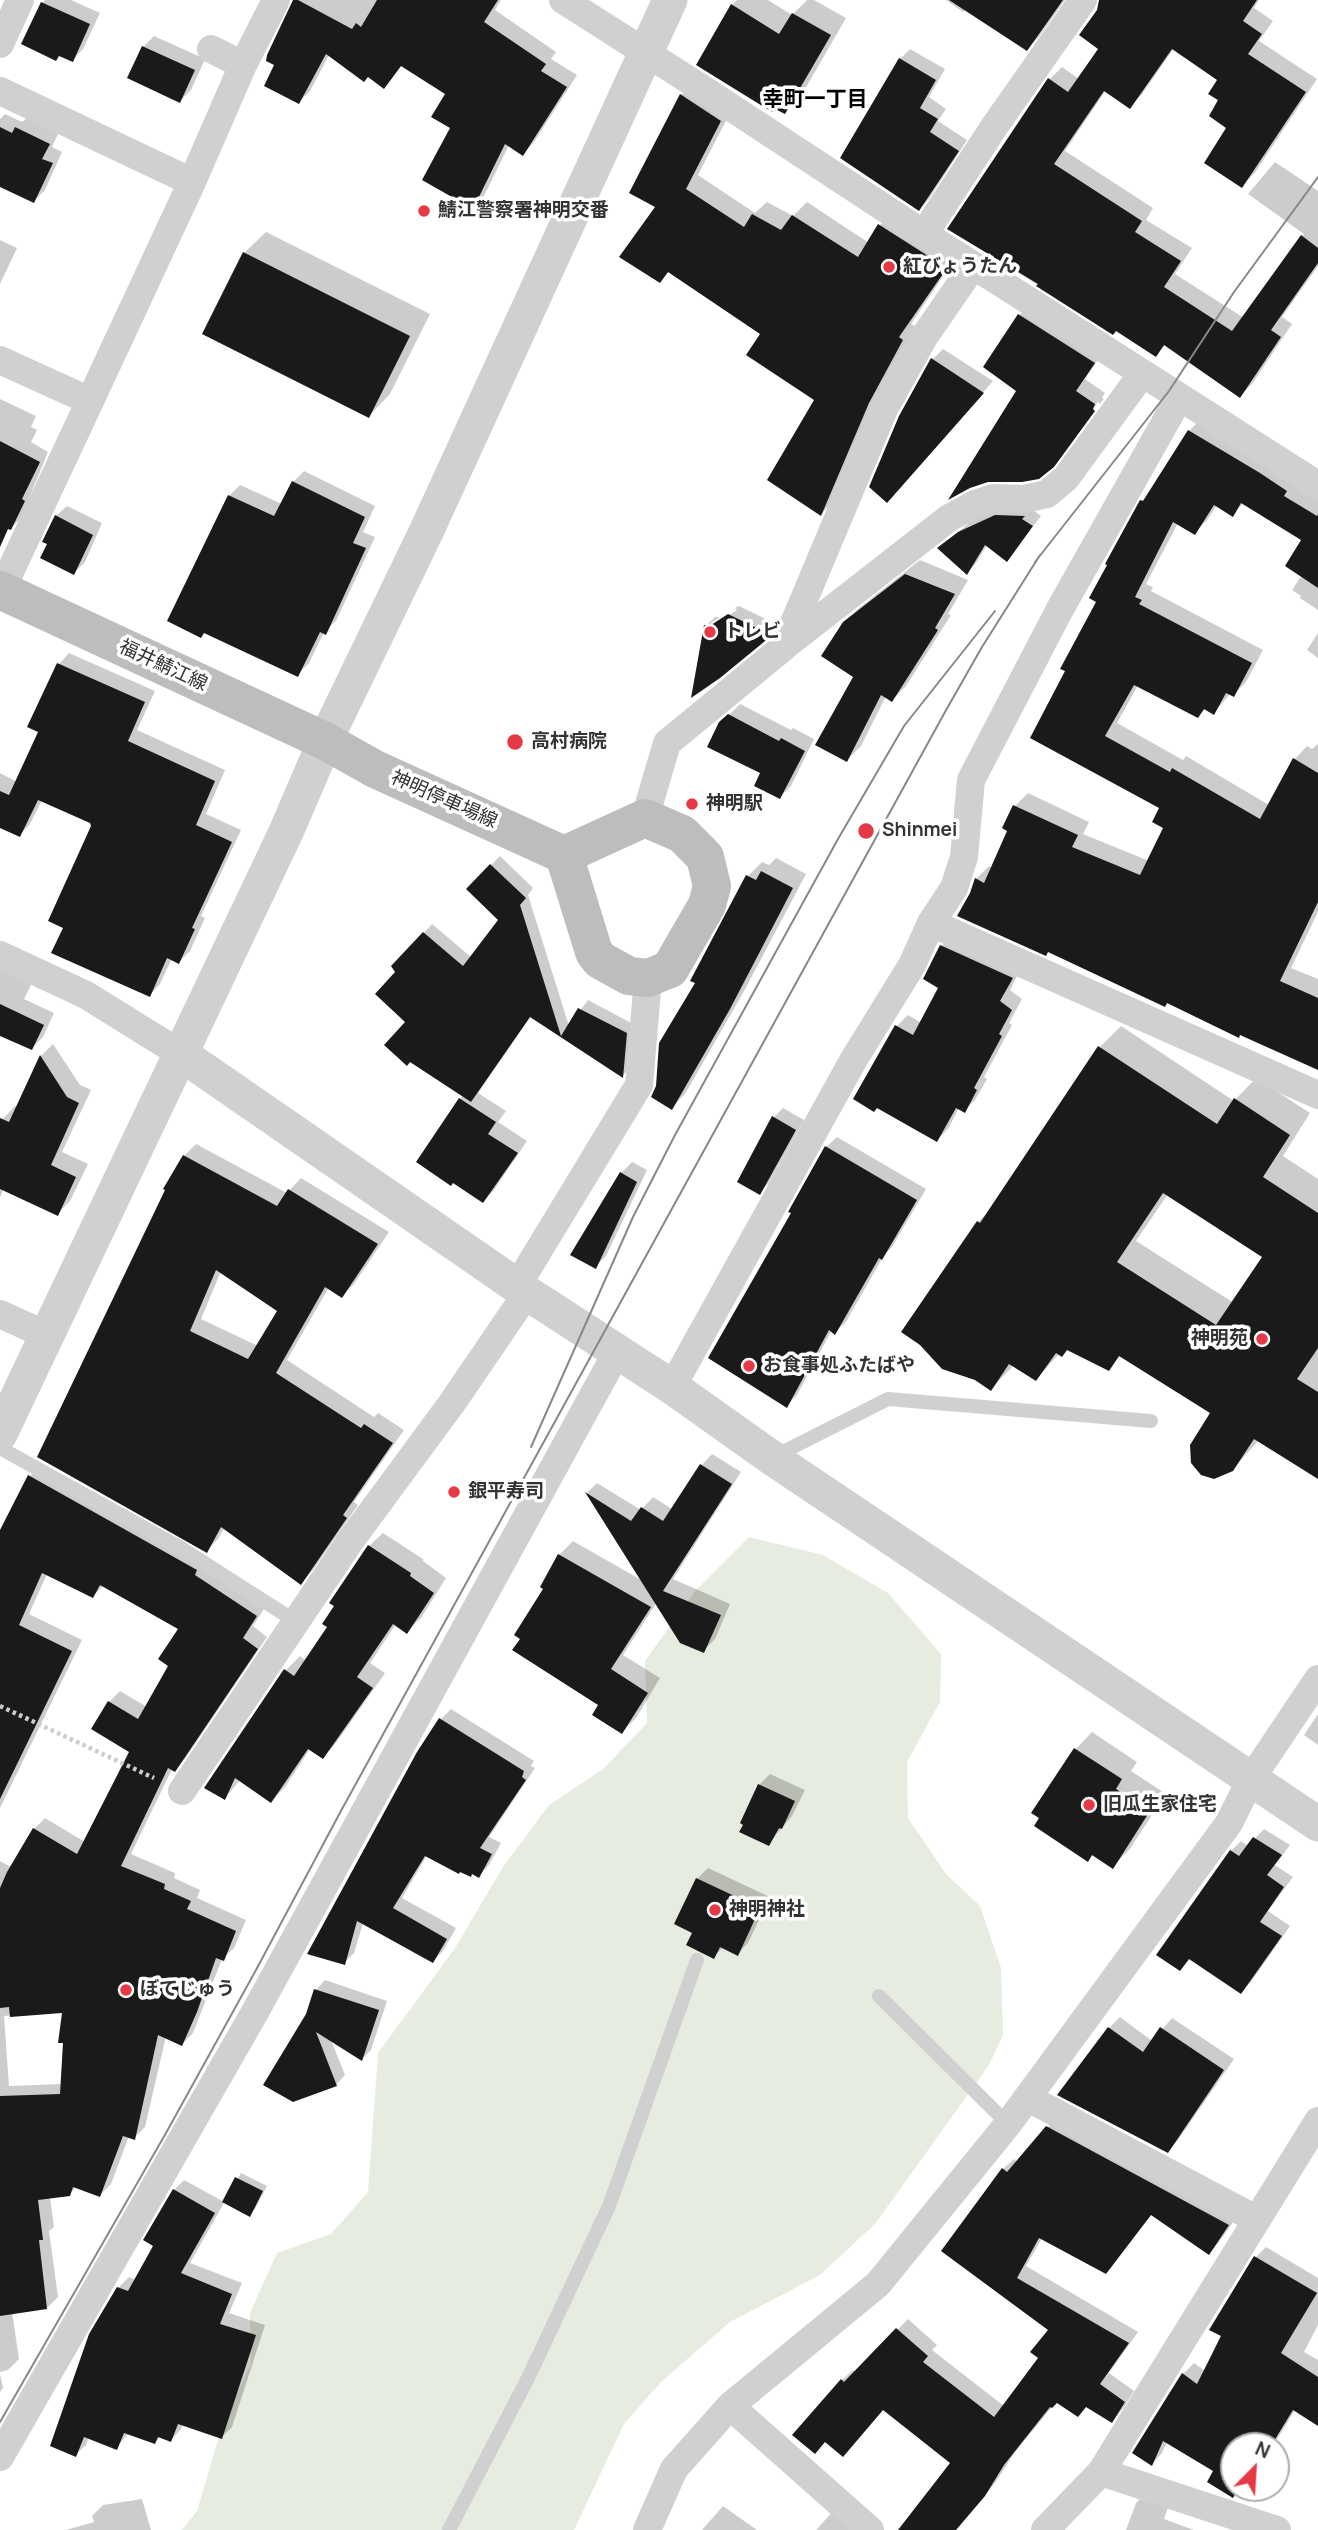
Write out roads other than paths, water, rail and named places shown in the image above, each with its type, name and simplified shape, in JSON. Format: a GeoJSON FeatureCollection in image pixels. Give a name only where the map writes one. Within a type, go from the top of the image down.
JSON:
{"type":"FeatureCollection","features":[{"type":"Feature","properties":{"kind":"main road","name":"福井鯖江線"},"geometry":{"type":"LineString","coordinates":[[1,591],[325,741]]}},
{"type":"Feature","properties":{"kind":"main road","name":"神明停車場線"},"geometry":{"type":"LineString","coordinates":[[325,741],[375,769],[564,855]]}},
{"type":"Feature","properties":{"kind":"main road"},"geometry":{"type":"LineString","coordinates":[[645,818],[682,834],[705,857],[712,886],[707,905],[670,969],[648,978],[629,976],[600,960],[594,952],[564,855],[645,818]]}},
{"type":"Feature","properties":{"kind":"street"},"geometry":{"type":"LineString","coordinates":[[0,44],[20,0]]}},
{"type":"Feature","properties":{"kind":"street"},"geometry":{"type":"LineString","coordinates":[[1,591],[192,182],[243,65],[276,0]]}},
{"type":"Feature","properties":{"kind":"street"},"geometry":{"type":"LineString","coordinates":[[564,0],[1318,485]]}},
{"type":"Feature","properties":{"kind":"street"},"geometry":{"type":"LineString","coordinates":[[0,1434],[286,832],[325,741],[426,532],[670,0]]}},
{"type":"Feature","properties":{"kind":"street"},"geometry":{"type":"LineString","coordinates":[[924,234],[996,124],[1083,0]]}},
{"type":"Feature","properties":{"kind":"street"},"geometry":{"type":"LineString","coordinates":[[211,49],[243,65]]}},
{"type":"Feature","properties":{"kind":"street"},"geometry":{"type":"LineString","coordinates":[[0,91],[192,182]]}},
{"type":"Feature","properties":{"kind":"street"},"geometry":{"type":"LineString","coordinates":[[784,647],[884,409],[924,337],[973,265]]}},
{"type":"Feature","properties":{"kind":"street"},"geometry":{"type":"LineString","coordinates":[[0,359],[90,401]]}},
{"type":"Feature","properties":{"kind":"street"},"geometry":{"type":"LineString","coordinates":[[645,818],[667,743],[949,518],[993,498],[1024,499],[1047,494],[1066,478],[1142,374]]}},
{"type":"Feature","properties":{"kind":"street"},"geometry":{"type":"LineString","coordinates":[[672,1387],[854,1059],[912,965],[931,923],[954,888],[964,857],[971,780],[1060,609],[1179,398]]}},
{"type":"Feature","properties":{"kind":"street"},"geometry":{"type":"LineString","coordinates":[[931,923],[1318,1094]]}},
{"type":"Feature","properties":{"kind":"street"},"geometry":{"type":"LineString","coordinates":[[0,955],[86,995],[181,1054],[522,1290],[672,1387],[772,1458],[1318,1824]]}},
{"type":"Feature","properties":{"kind":"street"},"geometry":{"type":"LineString","coordinates":[[182,1791],[351,1540],[452,1403],[522,1290],[639,1084],[648,978]]}},
{"type":"Feature","properties":{"kind":"street"},"geometry":{"type":"LineString","coordinates":[[0,1314],[46,1335]]}},
{"type":"Feature","properties":{"kind":"street"},"geometry":{"type":"LineString","coordinates":[[0,2457],[255,2012],[617,1352]]}},
{"type":"Feature","properties":{"kind":"street"},"geometry":{"type":"LineString","coordinates":[[647,2530],[674,2469],[730,2406],[877,2284],[1008,2124],[1229,1823],[1251,1779],[1318,1679]]}},
{"type":"Feature","properties":{"kind":"street"},"geometry":{"type":"LineString","coordinates":[[1028,2098],[1256,2219]]}},
{"type":"Feature","properties":{"kind":"street"},"geometry":{"type":"LineString","coordinates":[[1045,2530],[1101,2472],[1318,2121]]}},
{"type":"Feature","properties":{"kind":"street"},"geometry":{"type":"LineString","coordinates":[[730,2406],[870,2530]]}},
{"type":"Feature","properties":{"kind":"street"},"geometry":{"type":"LineString","coordinates":[[1101,2472],[1277,2530]]}},
{"type":"Feature","properties":{"kind":"lane"},"geometry":{"type":"LineString","coordinates":[[772,1458],[888,1399],[1151,1421]]}},
{"type":"Feature","properties":{"kind":"lane"},"geometry":{"type":"LineString","coordinates":[[0,1448],[181,1548],[295,1621]]}},
{"type":"Feature","properties":{"kind":"lane"},"geometry":{"type":"LineString","coordinates":[[449,2530],[528,2378],[609,2206],[697,1960]]}},
{"type":"Feature","properties":{"kind":"lane"},"geometry":{"type":"LineString","coordinates":[[879,1996],[1008,2124]]}},
{"type":"Feature","properties":{"kind":"tram line"},"geometry":{"type":"LineString","coordinates":[[1035,562],[1169,391],[1234,292],[1318,177]]}},
{"type":"Feature","properties":{"kind":"tram line"},"geometry":{"type":"LineString","coordinates":[[0,2422],[166,2133],[945,712],[1040,555]]}},
{"type":"Feature","properties":{"kind":"tram line"},"geometry":{"type":"LineString","coordinates":[[531,1447],[633,1217],[675,1135],[838,839],[904,726],[995,611]]}},
{"type":"Feature","properties":{"kind":"place","name":"鯖江警察署神明交番"},"geometry":{"type":"Point","coordinates":[424,211]}},
{"type":"Feature","properties":{"kind":"place","name":"紅びょうたん"},"geometry":{"type":"Point","coordinates":[889,267]}},
{"type":"Feature","properties":{"kind":"place","name":"トレビ"},"geometry":{"type":"Point","coordinates":[710,632]}},
{"type":"Feature","properties":{"kind":"place","name":"高村病院"},"geometry":{"type":"Point","coordinates":[515,742]}},
{"type":"Feature","properties":{"kind":"place","name":"神明駅"},"geometry":{"type":"Point","coordinates":[692,804]}},
{"type":"Feature","properties":{"kind":"place","name":"Shinmei"},"geometry":{"type":"Point","coordinates":[866,831]}},
{"type":"Feature","properties":{"kind":"place","name":"神明苑"},"geometry":{"type":"Point","coordinates":[1262,1339]}},
{"type":"Feature","properties":{"kind":"place","name":"お食事処ふたばや"},"geometry":{"type":"Point","coordinates":[749,1366]}},
{"type":"Feature","properties":{"kind":"place","name":"銀平寿司"},"geometry":{"type":"Point","coordinates":[454,1492]}},
{"type":"Feature","properties":{"kind":"place","name":"旧瓜生家住宅"},"geometry":{"type":"Point","coordinates":[1089,1805]}},
{"type":"Feature","properties":{"kind":"place","name":"神明神社"},"geometry":{"type":"Point","coordinates":[715,1910]}},
{"type":"Feature","properties":{"kind":"place","name":"ぼてじゅう"},"geometry":{"type":"Point","coordinates":[126,1990]}},
{"type":"Feature","properties":{"kind":"district","name":"幸町一丁目"},"geometry":{"type":"Point","coordinates":[815,100]}}]}
